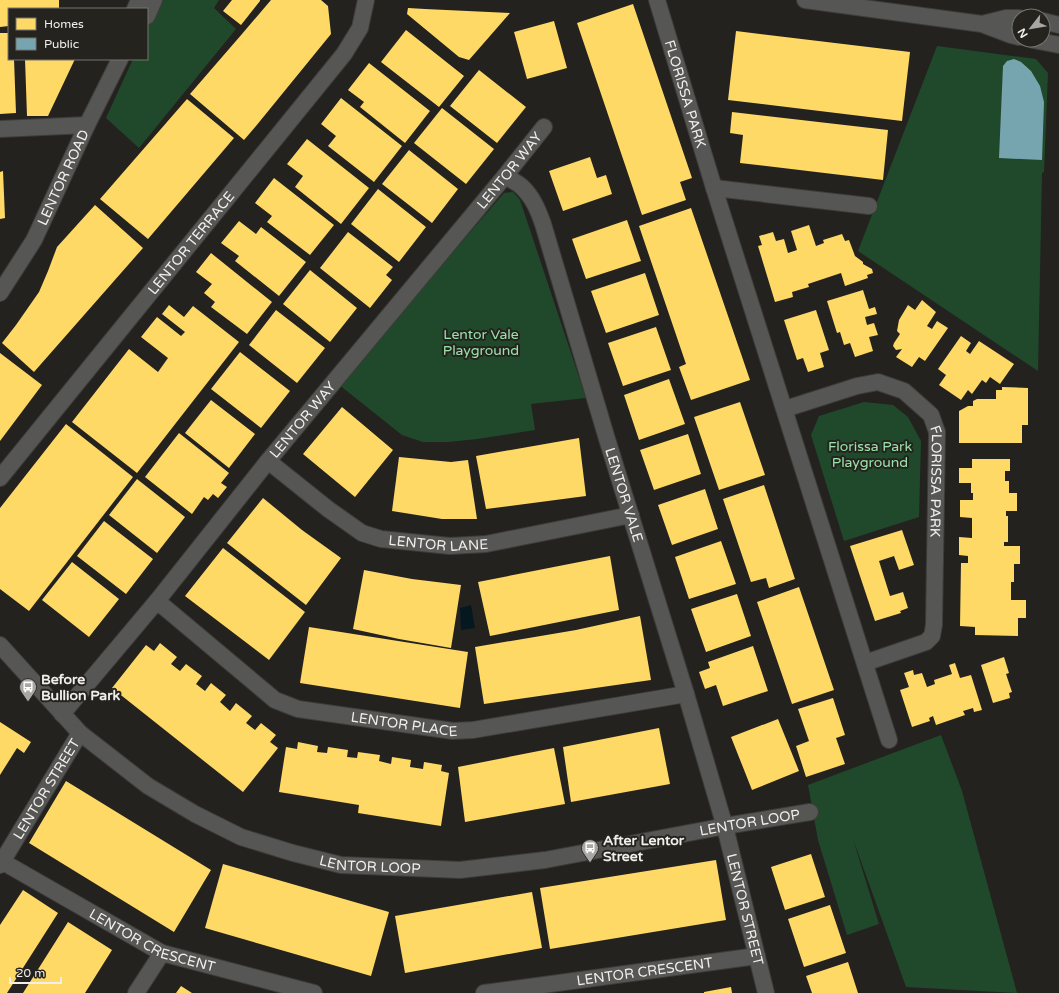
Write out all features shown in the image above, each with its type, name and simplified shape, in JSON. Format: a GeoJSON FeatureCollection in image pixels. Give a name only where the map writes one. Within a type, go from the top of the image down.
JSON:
{"type":"FeatureCollection","features":[{"type":"Feature","properties":{"kind":"street"},"geometry":{"type":"LineString","coordinates":[[148,14],[154,0]]}},
{"type":"Feature","properties":{"kind":"street","name":"LENTOR TERRACE"},"geometry":{"type":"LineString","coordinates":[[0,478],[344,54],[360,28],[366,0]]}},
{"type":"Feature","properties":{"kind":"street","name":"FLORISSA PARK"},"geometry":{"type":"LineString","coordinates":[[657,0],[714,188],[889,740]]}},
{"type":"Feature","properties":{"kind":"street"},"geometry":{"type":"LineString","coordinates":[[805,0],[982,24],[1011,35]]}},
{"type":"Feature","properties":{"kind":"street"},"geometry":{"type":"LineString","coordinates":[[982,24],[1011,18]]}},
{"type":"Feature","properties":{"kind":"street","name":"LENTOR ROAD"},"geometry":{"type":"LineString","coordinates":[[0,293],[34,240],[120,60]]}},
{"type":"Feature","properties":{"kind":"street"},"geometry":{"type":"LineString","coordinates":[[0,129],[87,126]]}},
{"type":"Feature","properties":{"kind":"street","name":"LENTOR WAY"},"geometry":{"type":"LineString","coordinates":[[62,714],[157,601],[268,461],[544,127]]}},
{"type":"Feature","properties":{"kind":"street","name":"LENTOR VALE"},"geometry":{"type":"LineString","coordinates":[[505,176],[521,186],[530,197],[536,205],[543,224],[725,827]]}},
{"type":"Feature","properties":{"kind":"street"},"geometry":{"type":"LineString","coordinates":[[714,188],[869,206]]}},
{"type":"Feature","properties":{"kind":"street","name":"FLORISSA PARK"},"geometry":{"type":"LineString","coordinates":[[785,409],[857,386],[878,382],[904,391],[931,415],[937,432],[934,625],[932,636],[926,642],[865,663]]}},
{"type":"Feature","properties":{"kind":"street","name":"LENTOR LANE"},"geometry":{"type":"LineString","coordinates":[[268,461],[328,509],[362,533],[381,538],[450,546],[486,544],[631,515]]}},
{"type":"Feature","properties":{"kind":"street","name":"LENTOR PLACE"},"geometry":{"type":"LineString","coordinates":[[157,601],[276,700],[298,709],[453,730],[473,730],[686,694]]}},
{"type":"Feature","properties":{"kind":"street","name":"LENTOR LOOP"},"geometry":{"type":"LineString","coordinates":[[0,645],[80,733],[148,786],[195,814],[241,837],[293,853],[341,865],[460,870],[545,860],[810,812]]}},
{"type":"Feature","properties":{"kind":"street","name":"LENTOR STREET"},"geometry":{"type":"LineString","coordinates":[[1,863],[80,733]]}},
{"type":"Feature","properties":{"kind":"street","name":"LENTOR STREET"},"geometry":{"type":"LineString","coordinates":[[725,827],[766,993]]}},
{"type":"Feature","properties":{"kind":"street","name":"LENTOR CRESCENT"},"geometry":{"type":"LineString","coordinates":[[1,863],[10,866],[162,953],[314,993]]}},
{"type":"Feature","properties":{"kind":"street"},"geometry":{"type":"LineString","coordinates":[[136,993],[162,953]]}},
{"type":"Feature","properties":{"kind":"street","name":"LENTOR CRESCENT"},"geometry":{"type":"LineString","coordinates":[[484,993],[757,956]]}},
{"type":"Feature","properties":{"kind":"green space"},"geometry":{"type":"Polygon","coordinates":[[[159,0],[219,0],[214,8],[236,29],[139,148],[106,118],[133,60],[148,60],[148,25],[159,0]]]}},
{"type":"Feature","properties":{"kind":"green space"},"geometry":{"type":"Polygon","coordinates":[[[937,46],[1036,59],[1048,73],[1044,172],[1042,173],[1038,371],[858,251],[937,46]]]}},
{"type":"Feature","properties":{"kind":"green space","name":"Lentor Vale Playground"},"geometry":{"type":"Polygon","coordinates":[[[513,192],[520,200],[586,398],[531,404],[535,430],[448,442],[423,442],[402,435],[338,384],[504,193],[513,192]]]}},
{"type":"Feature","properties":{"kind":"green space","name":"Florissa Park Playground"},"geometry":{"type":"Polygon","coordinates":[[[864,402],[893,405],[908,417],[921,441],[919,517],[844,541],[811,435],[819,416],[864,402]]]}},
{"type":"Feature","properties":{"kind":"green space"},"geometry":{"type":"Polygon","coordinates":[[[941,735],[962,791],[1017,993],[906,987],[853,839],[879,924],[847,935],[818,840],[808,785],[941,735]]]}},
{"type":"Feature","properties":{"kind":"water"},"geometry":{"type":"Polygon","coordinates":[[[471,605],[475,628],[461,630],[460,608],[471,605]]]}},
{"type":"Feature","properties":{"kind":"building: Homes"},"geometry":{"type":"Polygon","coordinates":[[[0,0],[59,0],[59,8],[8,8],[8,26],[0,27],[0,0]]]}},
{"type":"Feature","properties":{"kind":"building: Homes"},"geometry":{"type":"Polygon","coordinates":[[[232,0],[260,1],[241,25],[223,11],[232,0]]]}},
{"type":"Feature","properties":{"kind":"building: Homes"},"geometry":{"type":"Polygon","coordinates":[[[271,0],[321,0],[328,6],[331,34],[244,140],[190,94],[271,0]]]}},
{"type":"Feature","properties":{"kind":"building: Homes"},"geometry":{"type":"Polygon","coordinates":[[[633,4],[692,178],[680,182],[686,200],[642,215],[577,23],[633,4]]]}},
{"type":"Feature","properties":{"kind":"building: Homes"},"geometry":{"type":"Polygon","coordinates":[[[408,8],[510,13],[469,60],[459,57],[407,14],[408,8]]]}},
{"type":"Feature","properties":{"kind":"building: Homes"},"geometry":{"type":"Polygon","coordinates":[[[554,21],[567,68],[527,79],[514,32],[554,21]]]}},
{"type":"Feature","properties":{"kind":"building: Homes"},"geometry":{"type":"Polygon","coordinates":[[[406,30],[464,76],[439,107],[381,62],[406,30]]]}},
{"type":"Feature","properties":{"kind":"building: Homes"},"geometry":{"type":"Polygon","coordinates":[[[736,31],[910,52],[902,121],[728,100],[736,31]]]}},
{"type":"Feature","properties":{"kind":"building: Homes"},"geometry":{"type":"Polygon","coordinates":[[[0,33],[8,33],[8,60],[14,60],[16,113],[0,114],[0,33]]]}},
{"type":"Feature","properties":{"kind":"building: Homes"},"geometry":{"type":"Polygon","coordinates":[[[25,60],[75,60],[48,116],[27,116],[25,60]]]}},
{"type":"Feature","properties":{"kind":"building: Homes"},"geometry":{"type":"Polygon","coordinates":[[[369,63],[430,111],[405,143],[360,107],[364,102],[348,90],[369,63]]]}},
{"type":"Feature","properties":{"kind":"building: Homes"},"geometry":{"type":"Polygon","coordinates":[[[479,70],[526,107],[497,143],[450,106],[479,70]]]}},
{"type":"Feature","properties":{"kind":"building: Homes"},"geometry":{"type":"Polygon","coordinates":[[[341,98],[402,146],[374,182],[328,146],[336,136],[321,124],[341,98]]]}},
{"type":"Feature","properties":{"kind":"building: Homes"},"geometry":{"type":"Polygon","coordinates":[[[187,99],[234,138],[148,239],[100,199],[187,99]]]}},
{"type":"Feature","properties":{"kind":"building: Homes"},"geometry":{"type":"Polygon","coordinates":[[[442,108],[494,149],[466,184],[414,143],[442,108]]]}},
{"type":"Feature","properties":{"kind":"building: Homes"},"geometry":{"type":"Polygon","coordinates":[[[732,112],[888,130],[883,180],[740,163],[743,135],[730,133],[732,112]]]}},
{"type":"Feature","properties":{"kind":"building: Homes"},"geometry":{"type":"Polygon","coordinates":[[[307,139],[369,188],[341,224],[295,187],[303,176],[287,164],[307,139]]]}},
{"type":"Feature","properties":{"kind":"building: Homes"},"geometry":{"type":"Polygon","coordinates":[[[409,150],[458,189],[432,223],[382,184],[409,150]]]}},
{"type":"Feature","properties":{"kind":"building: Homes"},"geometry":{"type":"Polygon","coordinates":[[[590,157],[597,178],[606,175],[612,194],[563,211],[549,171],[590,157]]]}},
{"type":"Feature","properties":{"kind":"building: Homes"},"geometry":{"type":"Polygon","coordinates":[[[3,171],[5,218],[0,219],[0,172],[3,171]]]}},
{"type":"Feature","properties":{"kind":"building: Homes"},"geometry":{"type":"Polygon","coordinates":[[[274,178],[334,225],[310,255],[267,222],[272,216],[255,203],[274,178]]]}},
{"type":"Feature","properties":{"kind":"building: Homes"},"geometry":{"type":"Polygon","coordinates":[[[378,189],[426,227],[399,262],[351,224],[378,189]]]}},
{"type":"Feature","properties":{"kind":"building: Homes"},"geometry":{"type":"Polygon","coordinates":[[[95,205],[143,248],[34,372],[2,343],[39,292],[57,247],[95,205]]]}},
{"type":"Feature","properties":{"kind":"building: Homes"},"geometry":{"type":"Polygon","coordinates":[[[691,208],[750,380],[691,400],[679,367],[686,364],[639,226],[691,208]]]}},
{"type":"Feature","properties":{"kind":"building: Homes"},"geometry":{"type":"Polygon","coordinates":[[[627,220],[641,261],[586,279],[572,239],[627,220]]]}},
{"type":"Feature","properties":{"kind":"building: Homes"},"geometry":{"type":"Polygon","coordinates":[[[239,221],[256,234],[261,227],[306,262],[279,296],[235,261],[239,256],[221,243],[239,221]]]}},
{"type":"Feature","properties":{"kind":"building: Homes"},"geometry":{"type":"Polygon","coordinates":[[[809,225],[816,246],[824,243],[823,240],[842,234],[845,241],[849,240],[855,256],[863,262],[863,264],[872,269],[873,273],[867,275],[868,278],[845,286],[841,273],[808,284],[809,287],[792,292],[793,297],[775,302],[758,246],[762,245],[759,236],[773,232],[776,241],[784,239],[788,253],[797,250],[791,231],[809,225]]]}},
{"type":"Feature","properties":{"kind":"building: Homes"},"geometry":{"type":"Polygon","coordinates":[[[348,232],[393,267],[386,275],[392,280],[370,308],[320,268],[348,232]]]}},
{"type":"Feature","properties":{"kind":"building: Homes"},"geometry":{"type":"Polygon","coordinates":[[[211,253],[272,302],[247,334],[211,307],[215,302],[204,293],[212,284],[196,272],[211,253]]]}},
{"type":"Feature","properties":{"kind":"building: Homes"},"geometry":{"type":"Polygon","coordinates":[[[310,270],[357,308],[330,342],[283,304],[310,270]]]}},
{"type":"Feature","properties":{"kind":"building: Homes"},"geometry":{"type":"Polygon","coordinates":[[[645,273],[659,315],[606,333],[591,291],[645,273]]]}},
{"type":"Feature","properties":{"kind":"building: Homes"},"geometry":{"type":"Polygon","coordinates":[[[863,290],[869,309],[875,307],[877,314],[865,317],[867,325],[874,323],[878,335],[869,337],[873,351],[855,357],[850,343],[844,345],[840,332],[837,333],[827,301],[863,290]]]}},
{"type":"Feature","properties":{"kind":"building: Homes"},"geometry":{"type":"Polygon","coordinates":[[[922,300],[936,312],[927,326],[932,329],[937,321],[948,328],[925,361],[919,357],[912,367],[896,357],[902,349],[896,350],[893,346],[900,334],[897,331],[899,320],[908,305],[915,310],[922,300]]]}},
{"type":"Feature","properties":{"kind":"building: Homes"},"geometry":{"type":"Polygon","coordinates":[[[169,305],[184,317],[193,306],[239,342],[137,473],[72,422],[129,349],[158,372],[168,358],[141,337],[157,317],[181,336],[185,332],[162,314],[169,305]]]}},
{"type":"Feature","properties":{"kind":"building: Homes"},"geometry":{"type":"Polygon","coordinates":[[[276,310],[325,348],[297,383],[249,345],[276,310]]]}},
{"type":"Feature","properties":{"kind":"building: Homes"},"geometry":{"type":"Polygon","coordinates":[[[816,310],[829,350],[820,353],[824,367],[808,372],[803,358],[797,360],[784,320],[816,310]]]}},
{"type":"Feature","properties":{"kind":"building: Homes"},"geometry":{"type":"Polygon","coordinates":[[[656,327],[671,370],[623,386],[608,343],[656,327]]]}},
{"type":"Feature","properties":{"kind":"building: Homes"},"geometry":{"type":"Polygon","coordinates":[[[961,336],[971,343],[966,351],[970,354],[979,341],[1014,364],[1000,384],[990,377],[986,383],[982,380],[972,394],[968,390],[961,400],[939,385],[946,375],[938,369],[961,336]]]}},
{"type":"Feature","properties":{"kind":"building: Homes"},"geometry":{"type":"Polygon","coordinates":[[[240,352],[290,391],[261,428],[211,389],[240,352]]]}},
{"type":"Feature","properties":{"kind":"building: Homes"},"geometry":{"type":"Polygon","coordinates":[[[0,353],[42,385],[0,441],[0,353]]]}},
{"type":"Feature","properties":{"kind":"building: Homes"},"geometry":{"type":"Polygon","coordinates":[[[669,379],[685,424],[639,440],[624,395],[669,379]]]}},
{"type":"Feature","properties":{"kind":"building: Homes"},"geometry":{"type":"Polygon","coordinates":[[[1002,387],[1028,388],[1028,425],[1022,425],[1022,443],[959,443],[959,411],[968,406],[973,406],[973,401],[977,399],[996,399],[996,390],[1002,390],[1002,387]]]}},
{"type":"Feature","properties":{"kind":"building: Homes"},"geometry":{"type":"Polygon","coordinates":[[[211,400],[255,434],[229,468],[185,433],[211,400]]]}},
{"type":"Feature","properties":{"kind":"building: Homes"},"geometry":{"type":"Polygon","coordinates":[[[740,402],[765,475],[719,490],[694,417],[740,402]]]}},
{"type":"Feature","properties":{"kind":"building: Homes"},"geometry":{"type":"Polygon","coordinates":[[[342,407],[393,450],[355,497],[303,454],[342,407]]]}},
{"type":"Feature","properties":{"kind":"building: Homes"},"geometry":{"type":"Polygon","coordinates":[[[66,424],[133,477],[29,611],[0,589],[0,508],[66,424]]]}},
{"type":"Feature","properties":{"kind":"building: Homes"},"geometry":{"type":"Polygon","coordinates":[[[179,433],[229,473],[221,483],[227,487],[218,498],[213,494],[208,500],[204,497],[192,514],[145,477],[179,433]]]}},
{"type":"Feature","properties":{"kind":"building: Homes"},"geometry":{"type":"Polygon","coordinates":[[[688,434],[701,474],[654,490],[640,450],[688,434]]]}},
{"type":"Feature","properties":{"kind":"building: Homes"},"geometry":{"type":"Polygon","coordinates":[[[579,438],[586,496],[486,509],[476,456],[579,438]]]}},
{"type":"Feature","properties":{"kind":"building: Homes"},"geometry":{"type":"Polygon","coordinates":[[[399,457],[451,462],[468,460],[477,519],[442,519],[392,511],[399,457]]]}},
{"type":"Feature","properties":{"kind":"building: Homes"},"geometry":{"type":"Polygon","coordinates":[[[972,459],[1010,459],[1010,471],[1005,471],[1005,481],[1009,481],[1009,493],[1017,493],[1017,511],[1006,511],[1006,516],[1008,516],[1008,542],[1004,542],[1004,546],[1020,546],[1020,564],[1014,564],[1014,582],[1011,582],[1011,600],[1026,600],[1026,618],[1018,618],[1018,636],[975,635],[975,627],[960,626],[961,563],[968,563],[968,556],[959,555],[959,537],[972,538],[972,518],[960,517],[960,500],[973,500],[973,493],[971,493],[971,483],[959,483],[959,468],[972,468],[972,459]]]}},
{"type":"Feature","properties":{"kind":"building: Homes"},"geometry":{"type":"Polygon","coordinates":[[[137,479],[185,517],[157,553],[109,515],[137,479]]]}},
{"type":"Feature","properties":{"kind":"building: Homes"},"geometry":{"type":"Polygon","coordinates":[[[764,485],[795,579],[769,588],[766,578],[751,582],[723,499],[764,485]]]}},
{"type":"Feature","properties":{"kind":"building: Homes"},"geometry":{"type":"Polygon","coordinates":[[[705,489],[718,529],[672,545],[658,505],[705,489]]]}},
{"type":"Feature","properties":{"kind":"building: Homes"},"geometry":{"type":"Polygon","coordinates":[[[263,498],[302,530],[341,558],[306,605],[227,543],[263,498]]]}},
{"type":"Feature","properties":{"kind":"building: Homes"},"geometry":{"type":"Polygon","coordinates":[[[104,521],[153,559],[126,594],[77,556],[104,521]]]}},
{"type":"Feature","properties":{"kind":"building: Homes"},"geometry":{"type":"Polygon","coordinates":[[[902,530],[914,565],[899,570],[894,556],[879,561],[890,596],[903,592],[908,608],[900,611],[901,613],[875,621],[850,546],[902,530]]]}},
{"type":"Feature","properties":{"kind":"building: Homes"},"geometry":{"type":"Polygon","coordinates":[[[721,541],[736,584],[689,599],[675,557],[721,541]]]}},
{"type":"Feature","properties":{"kind":"building: Homes"},"geometry":{"type":"Polygon","coordinates":[[[223,548],[305,612],[269,660],[185,596],[223,548]]]}},
{"type":"Feature","properties":{"kind":"building: Homes"},"geometry":{"type":"Polygon","coordinates":[[[610,556],[619,610],[490,636],[478,582],[610,556]]]}},
{"type":"Feature","properties":{"kind":"building: Homes"},"geometry":{"type":"Polygon","coordinates":[[[72,562],[119,599],[89,637],[42,600],[72,562]]]}},
{"type":"Feature","properties":{"kind":"building: Homes"},"geometry":{"type":"Polygon","coordinates":[[[364,570],[412,579],[461,585],[451,648],[353,629],[364,570]]]}},
{"type":"Feature","properties":{"kind":"building: Homes"},"geometry":{"type":"Polygon","coordinates":[[[799,587],[834,690],[792,704],[757,602],[799,587]]]}},
{"type":"Feature","properties":{"kind":"building: Homes"},"geometry":{"type":"Polygon","coordinates":[[[737,594],[751,636],[706,652],[691,609],[737,594]]]}},
{"type":"Feature","properties":{"kind":"building: Homes"},"geometry":{"type":"Polygon","coordinates":[[[640,616],[651,680],[484,704],[475,647],[576,630],[640,616]]]}},
{"type":"Feature","properties":{"kind":"building: Homes"},"geometry":{"type":"Polygon","coordinates":[[[309,627],[468,652],[460,708],[300,683],[309,627]]]}},
{"type":"Feature","properties":{"kind":"building: Homes"},"geometry":{"type":"Polygon","coordinates":[[[160,643],[177,657],[171,664],[180,671],[186,664],[202,676],[196,684],[205,691],[211,683],[226,695],[220,702],[230,711],[236,703],[252,716],[246,723],[255,730],[261,723],[276,735],[270,742],[278,748],[243,792],[112,688],[146,645],[154,651],[160,643]]]}},
{"type":"Feature","properties":{"kind":"building: Homes"},"geometry":{"type":"Polygon","coordinates":[[[753,646],[768,691],[723,706],[716,685],[705,689],[699,672],[710,668],[708,662],[753,646]]]}},
{"type":"Feature","properties":{"kind":"building: Homes"},"geometry":{"type":"Polygon","coordinates":[[[1004,657],[1009,673],[1006,674],[1012,692],[1009,693],[1010,698],[993,703],[981,665],[1004,657]]]}},
{"type":"Feature","properties":{"kind":"building: Homes"},"geometry":{"type":"Polygon","coordinates":[[[955,663],[960,678],[971,675],[982,710],[974,712],[973,708],[963,711],[965,715],[936,725],[933,716],[929,718],[930,721],[912,727],[900,690],[909,687],[904,673],[913,670],[914,675],[922,673],[927,687],[935,684],[934,680],[952,674],[949,665],[955,663]]]}},
{"type":"Feature","properties":{"kind":"building: Homes"},"geometry":{"type":"Polygon","coordinates":[[[833,698],[845,735],[836,738],[845,764],[806,777],[796,746],[809,741],[798,709],[833,698]]]}},
{"type":"Feature","properties":{"kind":"building: Homes"},"geometry":{"type":"Polygon","coordinates":[[[778,719],[799,771],[752,790],[731,737],[778,719]]]}},
{"type":"Feature","properties":{"kind":"building: Homes"},"geometry":{"type":"Polygon","coordinates":[[[0,722],[31,742],[24,753],[17,748],[0,775],[0,722]]]}},
{"type":"Feature","properties":{"kind":"building: Homes"},"geometry":{"type":"Polygon","coordinates":[[[659,728],[670,784],[571,802],[563,747],[659,728]]]}},
{"type":"Feature","properties":{"kind":"building: Homes"},"geometry":{"type":"Polygon","coordinates":[[[298,742],[318,746],[317,752],[327,753],[328,747],[348,750],[347,757],[357,758],[358,752],[380,755],[379,761],[391,764],[392,757],[411,760],[410,767],[423,769],[424,762],[442,765],[441,771],[449,773],[441,826],[358,813],[359,805],[279,792],[286,747],[297,749],[298,742]]]}},
{"type":"Feature","properties":{"kind":"building: Homes"},"geometry":{"type":"Polygon","coordinates":[[[554,748],[565,804],[465,822],[458,767],[554,748]]]}},
{"type":"Feature","properties":{"kind":"building: Homes"},"geometry":{"type":"Polygon","coordinates":[[[66,781],[211,870],[174,932],[29,843],[66,781]]]}},
{"type":"Feature","properties":{"kind":"building: Homes"},"geometry":{"type":"Polygon","coordinates":[[[811,854],[825,897],[785,910],[771,867],[811,854]]]}},
{"type":"Feature","properties":{"kind":"building: Homes"},"geometry":{"type":"Polygon","coordinates":[[[716,860],[726,920],[550,949],[540,888],[716,860]]]}},
{"type":"Feature","properties":{"kind":"building: Homes"},"geometry":{"type":"Polygon","coordinates":[[[223,864],[389,912],[371,976],[205,928],[223,864]]]}},
{"type":"Feature","properties":{"kind":"building: Homes"},"geometry":{"type":"Polygon","coordinates":[[[23,890],[58,913],[7,993],[0,993],[0,925],[23,890]]]}},
{"type":"Feature","properties":{"kind":"building: Homes"},"geometry":{"type":"Polygon","coordinates":[[[532,892],[542,948],[405,973],[395,916],[532,892]]]}},
{"type":"Feature","properties":{"kind":"building: Homes"},"geometry":{"type":"Polygon","coordinates":[[[830,905],[846,953],[804,967],[788,919],[830,905]]]}},
{"type":"Feature","properties":{"kind":"building: Homes"},"geometry":{"type":"Polygon","coordinates":[[[68,922],[112,950],[85,993],[23,993],[68,922]]]}},
{"type":"Feature","properties":{"kind":"building: Homes"},"geometry":{"type":"Polygon","coordinates":[[[848,962],[858,993],[812,993],[806,976],[848,962]]]}},
{"type":"Feature","properties":{"kind":"building: Homes"},"geometry":{"type":"Polygon","coordinates":[[[181,986],[192,993],[176,993],[181,986]]]}},
{"type":"Feature","properties":{"kind":"building: Homes"},"geometry":{"type":"Polygon","coordinates":[[[731,987],[732,993],[704,993],[704,992],[731,987]]]}},
{"type":"Feature","properties":{"kind":"building: Public"},"geometry":{"type":"Polygon","coordinates":[[[1014,59],[1021,62],[1031,71],[1040,86],[1044,102],[1042,160],[999,158],[1003,66],[1007,61],[1014,59]]]}},
{"type":"Feature","properties":{"kind":"place","name":"Before Bullion Park"},"geometry":{"type":"Point","coordinates":[28,702]}},
{"type":"Feature","properties":{"kind":"place","name":"After Lentor Street"},"geometry":{"type":"Point","coordinates":[590,863]}}]}
